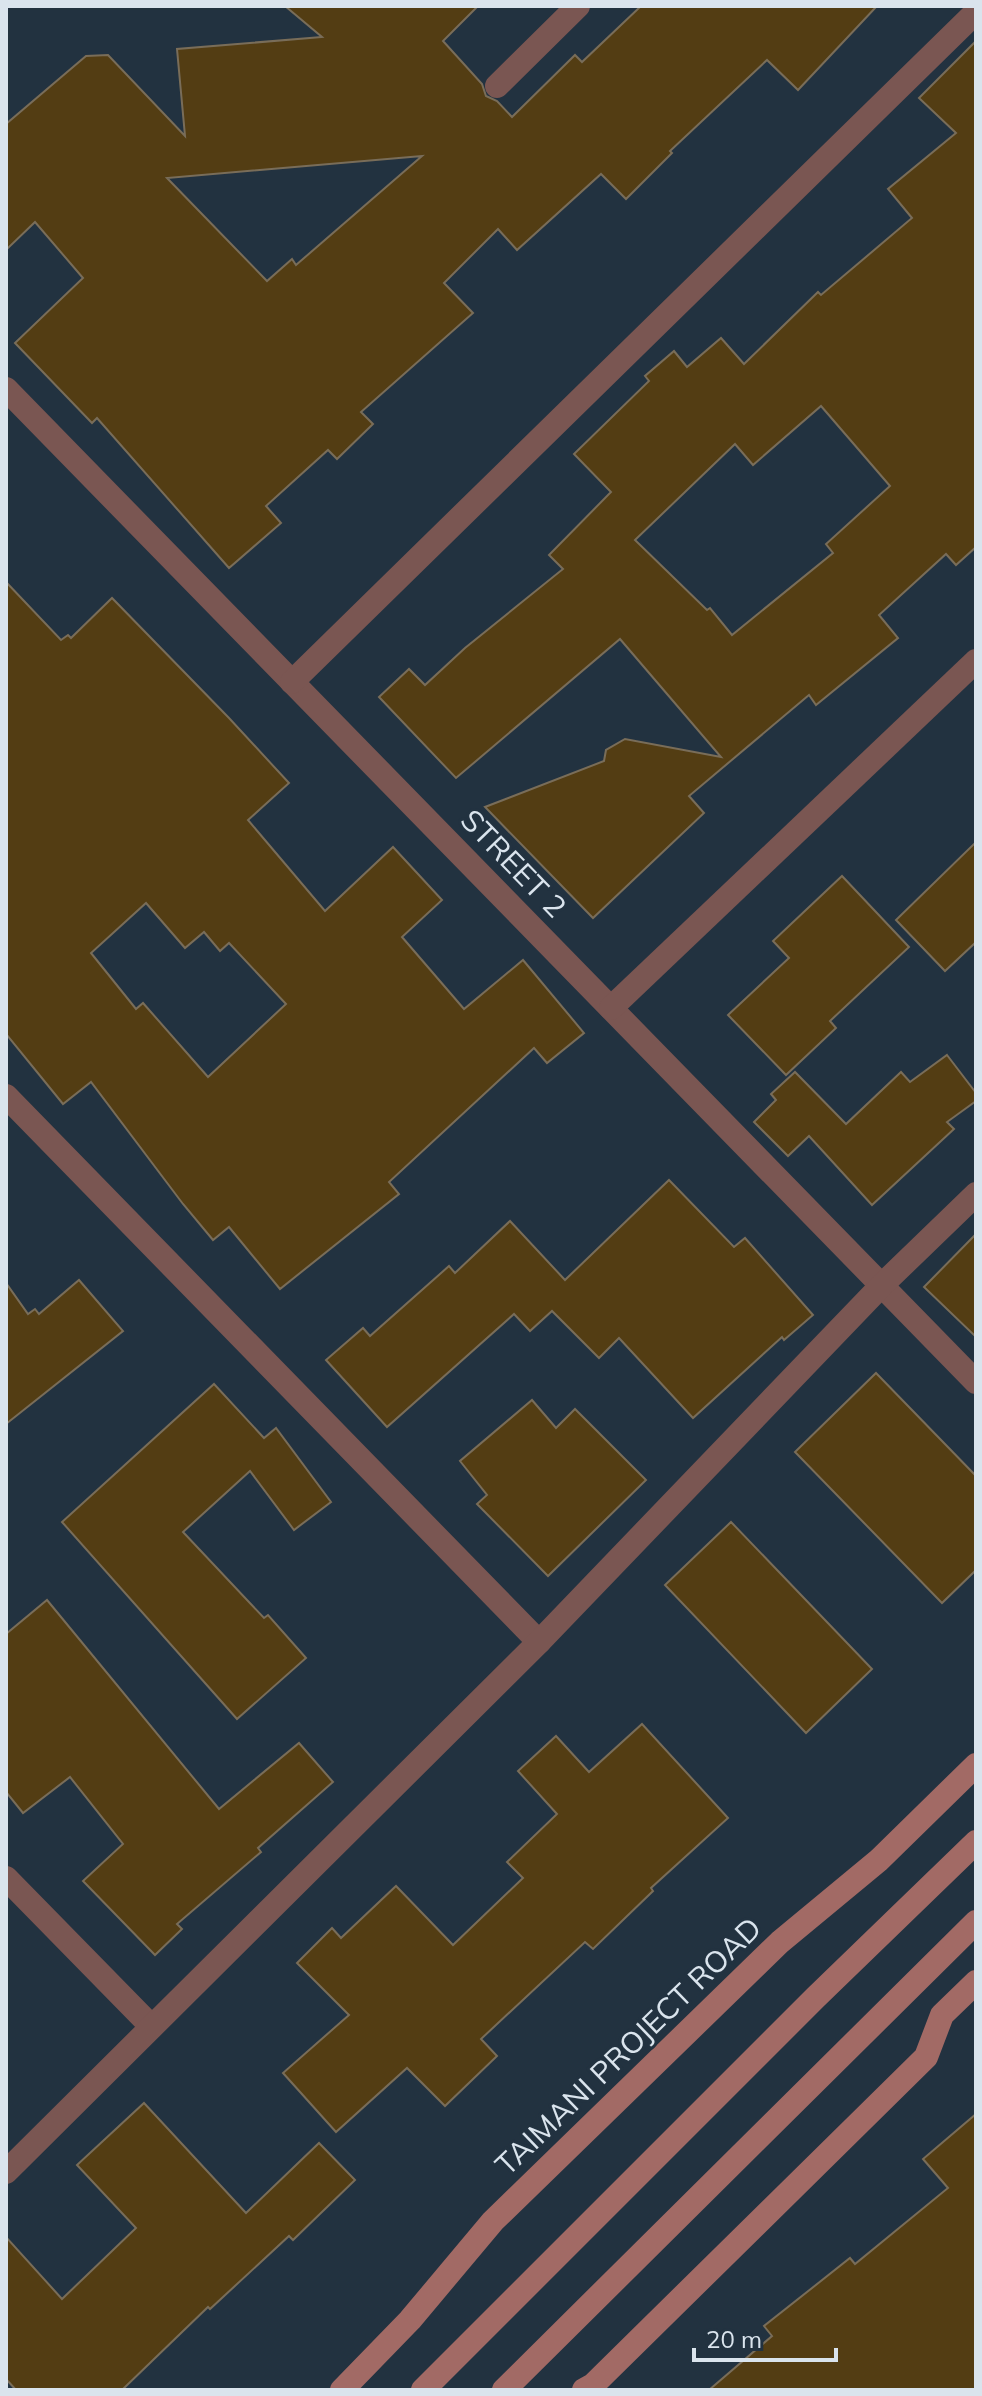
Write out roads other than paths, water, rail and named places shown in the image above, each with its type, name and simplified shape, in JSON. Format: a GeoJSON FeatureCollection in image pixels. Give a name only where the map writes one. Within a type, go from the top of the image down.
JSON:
{"type":"FeatureCollection","features":[{"type":"Feature","properties":{"kind":"street"},"geometry":{"type":"LineString","coordinates":[[497,86],[578,6]]}},
{"type":"Feature","properties":{"kind":"street"},"geometry":{"type":"LineString","coordinates":[[292,682],[976,12]]}},
{"type":"Feature","properties":{"kind":"street","name":"STREET 2"},"geometry":{"type":"LineString","coordinates":[[6,389],[976,1382]]}},
{"type":"Feature","properties":{"kind":"street"},"geometry":{"type":"LineString","coordinates":[[611,1008],[976,661]]}},
{"type":"Feature","properties":{"kind":"street"},"geometry":{"type":"LineString","coordinates":[[6,1096],[539,1642]]}},
{"type":"Feature","properties":{"kind":"street"},"geometry":{"type":"LineString","coordinates":[[6,2172],[539,1642],[882,1285],[976,1194]]}},
{"type":"Feature","properties":{"kind":"street","name":"TAIMANI PROJECT ROAD"},"geometry":{"type":"LineString","coordinates":[[342,2390],[410,2320],[493,2221],[780,1942],[879,1860],[976,1765]]}},
{"type":"Feature","properties":{"kind":"street"},"geometry":{"type":"LineString","coordinates":[[423,2390],[816,1997],[976,1842]]}},
{"type":"Feature","properties":{"kind":"street"},"geometry":{"type":"LineString","coordinates":[[6,1878],[151,2026]]}},
{"type":"Feature","properties":{"kind":"street"},"geometry":{"type":"LineString","coordinates":[[504,2390],[976,1922]]}},
{"type":"Feature","properties":{"kind":"street"},"geometry":{"type":"LineString","coordinates":[[584,2390],[593,2385],[926,2057],[942,2015],[976,1982]]}}]}
